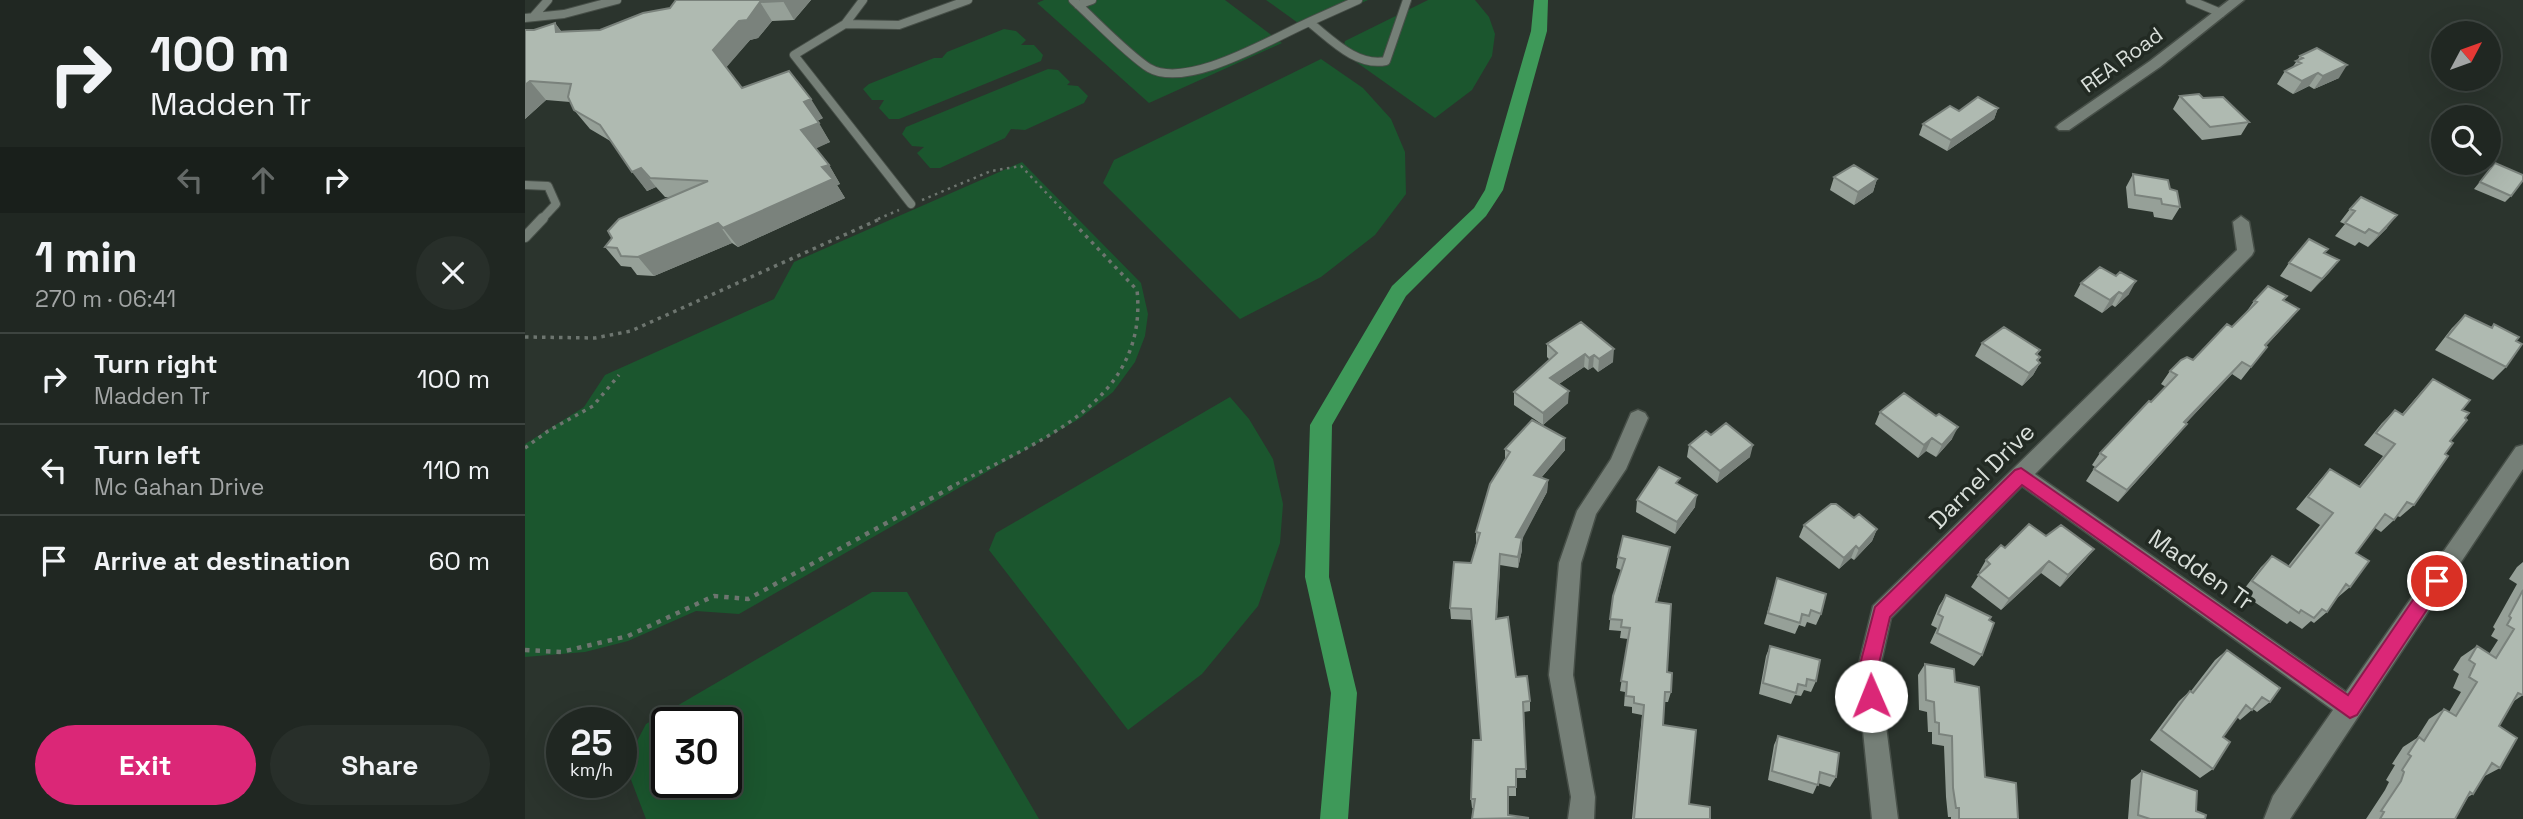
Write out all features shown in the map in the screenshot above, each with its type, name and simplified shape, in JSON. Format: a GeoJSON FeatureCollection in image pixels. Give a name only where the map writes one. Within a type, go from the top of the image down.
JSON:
{"type":"FeatureCollection","features":[{"type":"Feature","properties":{"kind":"street","name":"REA Road"},"geometry":{"type":"LineString","coordinates":[[2064,127],[2155,64],[2237,0]]}},
{"type":"Feature","properties":{"kind":"street","name":"Darnel Drive"},"geometry":{"type":"LineString","coordinates":[[1885,819],[1868,672],[1881,613],[2246,251],[2241,222]]}},
{"type":"Feature","properties":{"kind":"street"},"geometry":{"type":"LineString","coordinates":[[1581,819],[1583,797],[1561,675],[1570,563],[1587,511],[1619,463],[1638,418]]}},
{"type":"Feature","properties":{"kind":"street"},"geometry":{"type":"LineString","coordinates":[[2277,819],[2282,805],[2523,453]]}},
{"type":"Feature","properties":{"kind":"street","name":"Madden Tr"},"geometry":{"type":"LineString","coordinates":[[2021,475],[2350,708]]}},
{"type":"Feature","properties":{"kind":"lane"},"geometry":{"type":"LineString","coordinates":[[529,18],[548,0]]}},
{"type":"Feature","properties":{"kind":"lane"},"geometry":{"type":"LineString","coordinates":[[529,18],[564,14],[617,0]]}},
{"type":"Feature","properties":{"kind":"lane"},"geometry":{"type":"LineString","coordinates":[[863,0],[845,24],[794,55],[911,204]]}},
{"type":"Feature","properties":{"kind":"lane"},"geometry":{"type":"LineString","coordinates":[[845,24],[899,25],[968,0]]}},
{"type":"Feature","properties":{"kind":"lane"},"geometry":{"type":"LineString","coordinates":[[1076,2],[1091,0]]}},
{"type":"Feature","properties":{"kind":"lane"},"geometry":{"type":"LineString","coordinates":[[1076,2],[1149,68],[1162,74],[1181,76],[1198,72],[1358,0]]}},
{"type":"Feature","properties":{"kind":"lane"},"geometry":{"type":"LineString","coordinates":[[1309,22],[1366,64],[1378,64],[1385,61],[1407,0]]}},
{"type":"Feature","properties":{"kind":"lane"},"geometry":{"type":"LineString","coordinates":[[2190,0],[2221,13]]}},
{"type":"Feature","properties":{"kind":"lane"},"geometry":{"type":"LineString","coordinates":[[525,185],[548,186],[556,204],[525,237]]}},
{"type":"Feature","properties":{"kind":"path"},"geometry":{"type":"LineString","coordinates":[[525,337],[596,338],[631,331],[911,204],[991,171],[1021,166],[1137,290],[1140,315],[1137,337],[1128,362],[1112,386],[1086,410],[748,599],[714,596],[628,636],[561,652],[525,650]]}},
{"type":"Feature","properties":{"kind":"path"},"geometry":{"type":"LineString","coordinates":[[525,448],[548,431],[593,406],[619,374]]}},
{"type":"Feature","properties":{"kind":"green space"},"geometry":{"type":"Polygon","coordinates":[[[1044,0],[1225,0],[1282,43],[1149,103],[1037,3],[1044,0]]]}},
{"type":"Feature","properties":{"kind":"green space"},"geometry":{"type":"Polygon","coordinates":[[[1266,0],[1368,0],[1305,28],[1266,0]]]}},
{"type":"Feature","properties":{"kind":"green space"},"geometry":{"type":"Polygon","coordinates":[[[1428,0],[1475,0],[1489,17],[1495,34],[1492,56],[1472,90],[1435,118],[1342,52],[1345,41],[1428,0]]]}},
{"type":"Feature","properties":{"kind":"green space"},"geometry":{"type":"Polygon","coordinates":[[[1004,29],[1016,31],[1026,40],[1021,45],[1034,45],[1043,55],[1041,61],[899,119],[889,119],[879,108],[884,100],[872,100],[863,89],[869,84],[934,58],[942,58],[947,52],[1004,29]]]}},
{"type":"Feature","properties":{"kind":"green space"},"geometry":{"type":"Polygon","coordinates":[[[1321,59],[1363,88],[1391,119],[1405,152],[1406,194],[1375,235],[1321,277],[1240,319],[1103,183],[1114,160],[1321,59]]]}},
{"type":"Feature","properties":{"kind":"green space"},"geometry":{"type":"Polygon","coordinates":[[[1048,69],[1058,70],[1070,82],[1067,85],[1078,86],[1088,96],[1084,103],[1025,130],[1011,129],[1005,138],[940,168],[930,168],[917,153],[924,147],[912,146],[902,134],[906,127],[1048,69]]]}},
{"type":"Feature","properties":{"kind":"green space"},"geometry":{"type":"Polygon","coordinates":[[[1022,162],[1141,283],[1148,314],[1145,336],[1135,362],[1113,392],[1079,419],[739,614],[696,611],[628,641],[585,652],[525,657],[525,444],[584,407],[605,375],[774,299],[794,262],[1022,162]]]}},
{"type":"Feature","properties":{"kind":"green space"},"geometry":{"type":"Polygon","coordinates":[[[1230,397],[1249,419],[1273,459],[1283,504],[1280,543],[1258,606],[1202,674],[1128,730],[989,550],[996,533],[1230,397]]]}},
{"type":"Feature","properties":{"kind":"green space"},"geometry":{"type":"Polygon","coordinates":[[[872,592],[907,592],[1039,819],[646,819],[637,795],[637,741],[646,724],[651,721],[651,798],[742,798],[742,707],[675,707],[872,592]]]}},
{"type":"Feature","properties":{"kind":"building"},"geometry":{"type":"Polygon","coordinates":[[[676,0],[785,0],[760,2],[747,20],[739,21],[713,50],[742,88],[789,71],[811,99],[804,102],[819,123],[801,130],[829,165],[822,167],[833,179],[723,228],[718,223],[638,257],[621,256],[617,248],[605,247],[612,238],[608,231],[619,219],[708,181],[650,178],[641,168],[632,172],[600,125],[574,110],[568,97],[571,84],[530,81],[525,85],[525,30],[555,23],[556,32],[600,30],[643,13],[670,8],[676,0]]]}},
{"type":"Feature","properties":{"kind":"building"},"geometry":{"type":"Polygon","coordinates":[[[2317,48],[2347,65],[2323,76],[2318,73],[2302,81],[2285,71],[2301,63],[2296,61],[2303,58],[2300,56],[2317,48]]]}},
{"type":"Feature","properties":{"kind":"building"},"geometry":{"type":"Polygon","coordinates":[[[2199,94],[2203,98],[2223,97],[2249,122],[2210,127],[2180,96],[2199,94]]]}},
{"type":"Feature","properties":{"kind":"building"},"geometry":{"type":"Polygon","coordinates":[[[1978,97],[1998,108],[1951,140],[1923,124],[1950,106],[1959,111],[1978,97]]]}},
{"type":"Feature","properties":{"kind":"building"},"geometry":{"type":"Polygon","coordinates":[[[1854,165],[1877,179],[1858,192],[1834,177],[1854,165]]]}},
{"type":"Feature","properties":{"kind":"building"},"geometry":{"type":"Polygon","coordinates":[[[2501,166],[2523,175],[2523,180],[2511,196],[2480,182],[2486,175],[2501,175],[2501,166]]]}},
{"type":"Feature","properties":{"kind":"building"},"geometry":{"type":"Polygon","coordinates":[[[2133,174],[2168,180],[2170,189],[2177,191],[2180,207],[2162,204],[2161,199],[2135,195],[2133,174]]]}},
{"type":"Feature","properties":{"kind":"building"},"geometry":{"type":"Polygon","coordinates":[[[2361,197],[2397,215],[2379,234],[2369,229],[2365,233],[2345,223],[2355,211],[2350,209],[2361,197]]]}},
{"type":"Feature","properties":{"kind":"building"},"geometry":{"type":"Polygon","coordinates":[[[2309,239],[2328,249],[2324,253],[2339,260],[2322,279],[2289,263],[2309,239]]]}},
{"type":"Feature","properties":{"kind":"building"},"geometry":{"type":"Polygon","coordinates":[[[2100,267],[2116,276],[2120,272],[2136,281],[2123,294],[2119,292],[2110,300],[2081,283],[2100,267]]]}},
{"type":"Feature","properties":{"kind":"building"},"geometry":{"type":"Polygon","coordinates":[[[2268,286],[2287,296],[2283,300],[2299,309],[2265,345],[2267,347],[2251,367],[2242,362],[2184,422],[2187,424],[2127,490],[2094,469],[2106,457],[2100,453],[2177,375],[2170,371],[2187,357],[2193,360],[2227,324],[2232,327],[2257,302],[2254,301],[2268,286]]]}},
{"type":"Feature","properties":{"kind":"building"},"geometry":{"type":"Polygon","coordinates":[[[2465,315],[2492,328],[2494,324],[2519,337],[2516,341],[2522,344],[2506,367],[2447,337],[2465,315]]]}},
{"type":"Feature","properties":{"kind":"building"},"geometry":{"type":"Polygon","coordinates":[[[1581,322],[1614,349],[1599,359],[1594,355],[1589,358],[1585,354],[1550,378],[1569,391],[1543,413],[1514,392],[1557,353],[1547,344],[1581,322]]]}},
{"type":"Feature","properties":{"kind":"building"},"geometry":{"type":"Polygon","coordinates":[[[2004,327],[2040,350],[2036,354],[2040,357],[2037,360],[2040,363],[2029,373],[1982,343],[2004,327]]]}},
{"type":"Feature","properties":{"kind":"building"},"geometry":{"type":"Polygon","coordinates":[[[2433,379],[2470,400],[2462,410],[2469,413],[2465,418],[2467,420],[2450,441],[2453,443],[2445,454],[2448,456],[2414,505],[2407,502],[2394,520],[2385,514],[2356,553],[2369,561],[2350,587],[2346,584],[2327,612],[2322,609],[2314,618],[2301,610],[2299,613],[2252,581],[2272,556],[2290,567],[2333,513],[2308,497],[2330,469],[2360,487],[2395,444],[2376,433],[2395,410],[2403,415],[2433,379]]]}},
{"type":"Feature","properties":{"kind":"building"},"geometry":{"type":"Polygon","coordinates":[[[1904,393],[1936,416],[1939,414],[1958,427],[1942,445],[1932,438],[1924,445],[1880,412],[1904,393]]]}},
{"type":"Feature","properties":{"kind":"building"},"geometry":{"type":"Polygon","coordinates":[[[1532,420],[1565,438],[1534,475],[1548,480],[1516,537],[1522,538],[1518,557],[1500,554],[1496,619],[1508,617],[1516,677],[1527,676],[1530,701],[1523,702],[1526,769],[1516,769],[1516,787],[1508,787],[1508,815],[1529,818],[1472,819],[1475,799],[1471,799],[1473,740],[1481,740],[1471,609],[1450,608],[1454,562],[1471,563],[1480,533],[1476,532],[1490,484],[1510,452],[1505,449],[1532,420]]]}},
{"type":"Feature","properties":{"kind":"building"},"geometry":{"type":"Polygon","coordinates":[[[1726,423],[1753,445],[1720,471],[1689,445],[1706,431],[1711,435],[1726,423]]]}},
{"type":"Feature","properties":{"kind":"building"},"geometry":{"type":"Polygon","coordinates":[[[1659,467],[1680,478],[1676,483],[1697,495],[1677,522],[1637,500],[1659,467]]]}},
{"type":"Feature","properties":{"kind":"building"},"geometry":{"type":"Polygon","coordinates":[[[1831,504],[1836,504],[1854,518],[1859,514],[1877,529],[1859,549],[1856,546],[1844,558],[1804,525],[1831,504]]]}},
{"type":"Feature","properties":{"kind":"building"},"geometry":{"type":"Polygon","coordinates":[[[2029,524],[2046,536],[2061,525],[2094,549],[2068,575],[2049,561],[2009,599],[1978,575],[1990,564],[1986,560],[2001,545],[2005,548],[2029,524]]]}},
{"type":"Feature","properties":{"kind":"building"},"geometry":{"type":"Polygon","coordinates":[[[1623,536],[1670,547],[1656,602],[1671,604],[1667,672],[1672,673],[1671,692],[1665,692],[1663,725],[1696,730],[1689,804],[1710,807],[1710,819],[1634,819],[1644,705],[1634,703],[1634,697],[1626,696],[1627,682],[1621,681],[1630,628],[1621,627],[1622,620],[1610,619],[1613,596],[1625,559],[1618,557],[1623,536]]]}},
{"type":"Feature","properties":{"kind":"building"},"geometry":{"type":"Polygon","coordinates":[[[1777,578],[1826,594],[1821,614],[1811,610],[1809,616],[1802,614],[1800,623],[1768,613],[1777,578]]]}},
{"type":"Feature","properties":{"kind":"building"},"geometry":{"type":"Polygon","coordinates":[[[2523,590],[2523,695],[2518,693],[2499,726],[2517,738],[2500,768],[2492,763],[2473,794],[2470,792],[2455,819],[2380,819],[2384,812],[2381,811],[2401,781],[2404,772],[2402,770],[2411,756],[2408,754],[2419,737],[2424,741],[2444,709],[2456,716],[2477,682],[2469,677],[2475,664],[2469,660],[2477,646],[2496,658],[2514,629],[2507,625],[2511,618],[2509,616],[2523,590]]]}},
{"type":"Feature","properties":{"kind":"building"},"geometry":{"type":"Polygon","coordinates":[[[1946,595],[1991,617],[1989,620],[1994,623],[1982,655],[1937,633],[1943,617],[1938,614],[1946,595]]]}},
{"type":"Feature","properties":{"kind":"building"},"geometry":{"type":"Polygon","coordinates":[[[1770,646],[1820,660],[1816,681],[1807,679],[1806,686],[1798,684],[1796,693],[1763,683],[1770,646]]]}},
{"type":"Feature","properties":{"kind":"building"},"geometry":{"type":"Polygon","coordinates":[[[2227,650],[2280,688],[2270,702],[2262,697],[2252,710],[2246,705],[2223,737],[2230,742],[2213,769],[2161,730],[2190,691],[2193,693],[2227,650]]]}},
{"type":"Feature","properties":{"kind":"building"},"geometry":{"type":"Polygon","coordinates":[[[1925,664],[1954,669],[1955,682],[1979,687],[1985,777],[2016,783],[2018,819],[1959,819],[1953,788],[1952,736],[1939,734],[1934,702],[1926,700],[1925,664]]]}},
{"type":"Feature","properties":{"kind":"building"},"geometry":{"type":"Polygon","coordinates":[[[1778,736],[1839,753],[1836,777],[1820,772],[1818,785],[1772,771],[1778,736]]]}},
{"type":"Feature","properties":{"kind":"building"},"geometry":{"type":"Polygon","coordinates":[[[2142,771],[2197,791],[2196,811],[2206,815],[2205,819],[2150,819],[2138,815],[2142,771]]]}},
{"type":"Feature","properties":{"kind":"waterway"},"geometry":{"type":"LineString","coordinates":[[1334,819],[1344,693],[1317,577],[1321,425],[1399,291],[1480,212],[1494,190],[1539,31],[1541,0]]}},
{"type":"Feature","properties":{"kind":"route"},"geometry":{"type":"LineString","coordinates":[[1871,696],[1868,672],[1881,613],[2021,475],[2350,708],[2437,581]]}}]}
